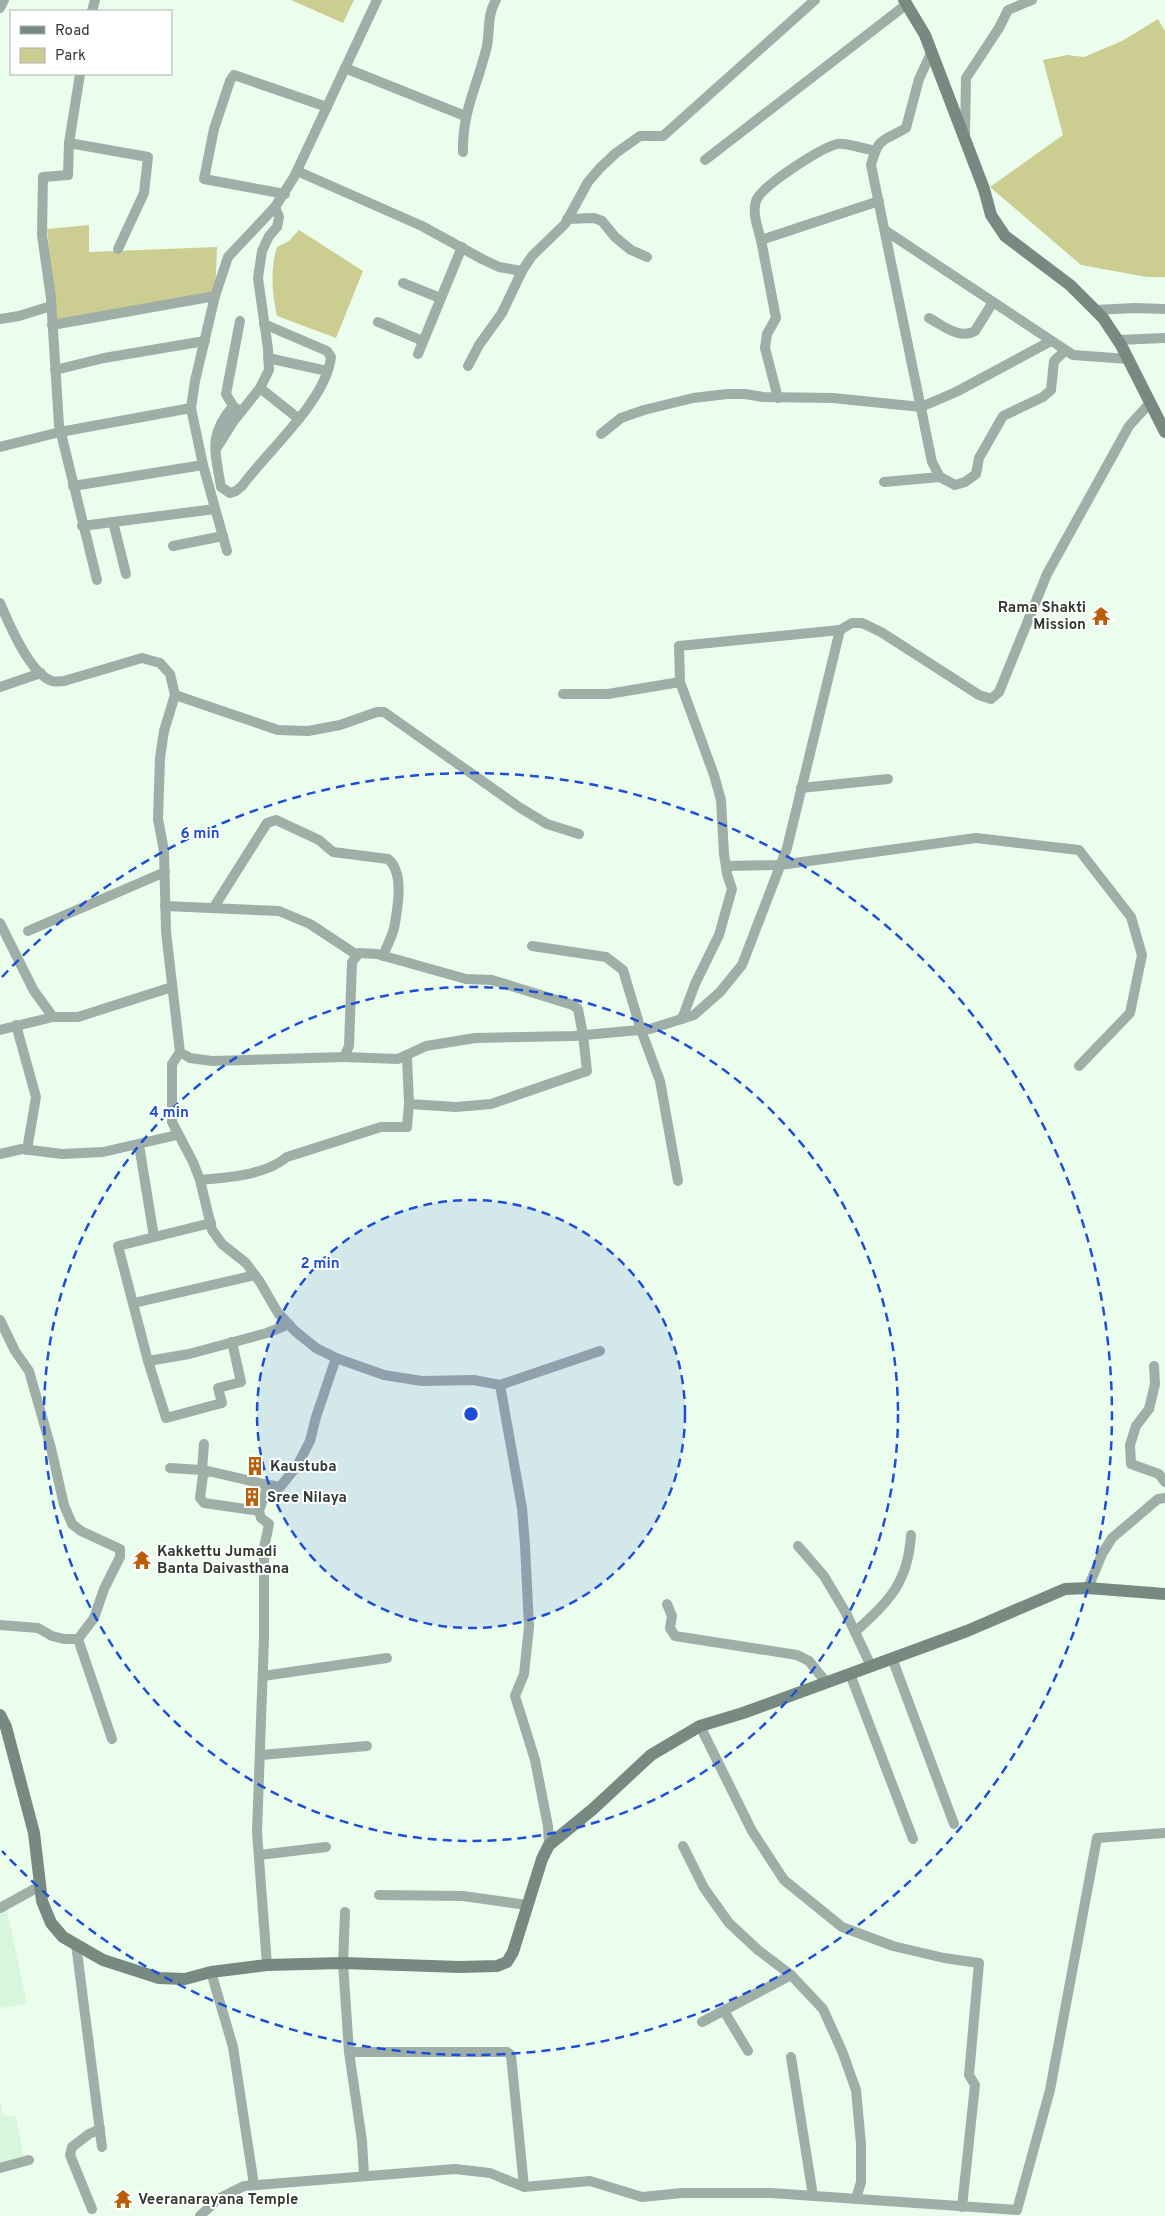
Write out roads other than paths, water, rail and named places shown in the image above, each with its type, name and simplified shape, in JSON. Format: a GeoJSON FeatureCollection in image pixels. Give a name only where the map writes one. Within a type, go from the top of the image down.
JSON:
{"type":"FeatureCollection","features":[{"type":"Feature","properties":{"kind":"street"},"geometry":{"type":"LineString","coordinates":[[0,8],[4,0]]}},
{"type":"Feature","properties":{"kind":"street"},"geometry":{"type":"LineString","coordinates":[[227,551],[203,465],[191,408],[215,296],[228,257],[285,194],[377,0]]}},
{"type":"Feature","properties":{"kind":"street"},"geometry":{"type":"LineString","coordinates":[[463,152],[465,116],[487,46],[490,16],[496,0]]}},
{"type":"Feature","properties":{"kind":"street"},"geometry":{"type":"LineString","coordinates":[[468,366],[479,346],[502,313],[522,271],[532,256],[567,219],[588,182],[616,153],[640,136],[662,136],[815,0]]}},
{"type":"Feature","properties":{"kind":"street"},"geometry":{"type":"LineString","coordinates":[[965,138],[966,78],[999,28],[1008,10],[1032,0]]}},
{"type":"Feature","properties":{"kind":"street"},"geometry":{"type":"LineString","coordinates":[[705,160],[905,2],[926,35],[984,190],[991,216],[1005,236],[1070,285],[1103,318],[1128,359],[1149,404],[1165,432]]}},
{"type":"Feature","properties":{"kind":"street"},"geometry":{"type":"LineString","coordinates":[[932,51],[919,79],[906,128],[880,141],[871,165],[880,201],[932,462],[940,477]]}},
{"type":"Feature","properties":{"kind":"street"},"geometry":{"type":"LineString","coordinates":[[345,68],[465,116]]}},
{"type":"Feature","properties":{"kind":"street"},"geometry":{"type":"LineString","coordinates":[[80,75],[69,143],[68,174],[43,177],[42,235],[51,306],[60,432],[97,580]]}},
{"type":"Feature","properties":{"kind":"street"},"geometry":{"type":"LineString","coordinates":[[285,194],[204,179],[214,130],[230,81],[234,76],[327,107]]}},
{"type":"Feature","properties":{"kind":"street"},"geometry":{"type":"LineString","coordinates":[[69,143],[148,157],[144,193],[118,249]]}},
{"type":"Feature","properties":{"kind":"street"},"geometry":{"type":"LineString","coordinates":[[778,398],[765,348],[767,334],[776,318],[755,211],[756,201],[768,186],[792,168],[838,144],[875,151]]}},
{"type":"Feature","properties":{"kind":"street"},"geometry":{"type":"LineString","coordinates":[[297,171],[422,226],[499,267],[522,271]]}},
{"type":"Feature","properties":{"kind":"street"},"geometry":{"type":"LineString","coordinates":[[761,240],[880,201]]}},
{"type":"Feature","properties":{"kind":"street"},"geometry":{"type":"LineString","coordinates":[[264,324],[327,351],[331,356],[327,371],[308,409],[236,491],[230,493],[221,487],[216,449],[237,409],[260,388],[269,370],[258,278],[262,251],[269,236],[277,227],[279,217],[275,207]]}},
{"type":"Feature","properties":{"kind":"street"},"geometry":{"type":"LineString","coordinates":[[264,218],[269,228],[269,236]]}},
{"type":"Feature","properties":{"kind":"street"},"geometry":{"type":"LineString","coordinates":[[567,219],[594,218],[602,221],[615,237],[631,250],[647,258]]}},
{"type":"Feature","properties":{"kind":"street"},"geometry":{"type":"LineString","coordinates":[[886,231],[1072,355],[1128,359]]}},
{"type":"Feature","properties":{"kind":"street"},"geometry":{"type":"LineString","coordinates":[[418,354],[462,247]]}},
{"type":"Feature","properties":{"kind":"street"},"geometry":{"type":"LineString","coordinates":[[403,283],[440,298]]}},
{"type":"Feature","properties":{"kind":"street"},"geometry":{"type":"LineString","coordinates":[[52,325],[215,296]]}},
{"type":"Feature","properties":{"kind":"street"},"geometry":{"type":"LineString","coordinates":[[929,318],[958,334],[971,333],[975,331],[993,302]]}},
{"type":"Feature","properties":{"kind":"street"},"geometry":{"type":"LineString","coordinates":[[0,319],[18,316],[51,306]]}},
{"type":"Feature","properties":{"kind":"street"},"geometry":{"type":"LineString","coordinates":[[1095,310],[1165,309]]}},
{"type":"Feature","properties":{"kind":"street"},"geometry":{"type":"LineString","coordinates":[[237,409],[226,394],[240,321]]}},
{"type":"Feature","properties":{"kind":"street"},"geometry":{"type":"LineString","coordinates":[[378,322],[423,342]]}},
{"type":"Feature","properties":{"kind":"street"},"geometry":{"type":"LineString","coordinates":[[1117,340],[1165,338]]}},
{"type":"Feature","properties":{"kind":"street"},"geometry":{"type":"LineString","coordinates":[[55,370],[104,358],[205,341]]}},
{"type":"Feature","properties":{"kind":"street"},"geometry":{"type":"LineString","coordinates":[[601,434],[621,418],[636,412],[693,398],[745,394],[778,398],[833,398],[921,407],[956,392],[1051,341]]}},
{"type":"Feature","properties":{"kind":"street"},"geometry":{"type":"LineString","coordinates":[[884,482],[940,477],[955,485],[965,482],[976,474],[979,458],[1003,416],[1043,397],[1051,390],[1054,361],[1065,350]]}},
{"type":"Feature","properties":{"kind":"street"},"geometry":{"type":"LineString","coordinates":[[268,358],[327,371]]}},
{"type":"Feature","properties":{"kind":"street"},"geometry":{"type":"LineString","coordinates":[[260,388],[299,419]]}},
{"type":"Feature","properties":{"kind":"street"},"geometry":{"type":"LineString","coordinates":[[682,1019],[695,984],[719,935],[732,889],[726,866],[721,800],[714,775],[680,682],[679,646],[840,630],[852,623],[862,623],[881,632],[979,695],[991,699],[999,692],[1047,574],[1129,426],[1149,404]]}},
{"type":"Feature","properties":{"kind":"street"},"geometry":{"type":"LineString","coordinates":[[0,447],[60,432],[191,408]]}},
{"type":"Feature","properties":{"kind":"street"},"geometry":{"type":"LineString","coordinates":[[73,486],[203,465]]}},
{"type":"Feature","properties":{"kind":"street"},"geometry":{"type":"LineString","coordinates":[[82,526],[215,510]]}},
{"type":"Feature","properties":{"kind":"street"},"geometry":{"type":"LineString","coordinates":[[113,522],[126,574]]}},
{"type":"Feature","properties":{"kind":"street"},"geometry":{"type":"LineString","coordinates":[[173,546],[223,536]]}},
{"type":"Feature","properties":{"kind":"street"},"geometry":{"type":"LineString","coordinates":[[0,603],[18,644],[41,673],[54,682],[64,681],[142,658],[160,663],[170,674],[175,695],[164,731],[160,758],[158,819],[164,851],[165,906],[180,1052],[172,1064],[172,1122],[193,1162],[200,1180],[212,1230],[222,1244],[246,1263],[278,1313],[316,1348],[336,1358],[384,1375],[422,1381],[474,1380],[500,1385],[600,1352]]}},
{"type":"Feature","properties":{"kind":"street"},"geometry":{"type":"LineString","coordinates":[[180,1052],[190,1058],[212,1061],[344,1058],[379,1060],[407,1057],[426,1046],[475,1038],[583,1036],[641,1030],[694,1015],[720,992],[742,965],[787,848],[840,630]]}},
{"type":"Feature","properties":{"kind":"street"},"geometry":{"type":"LineString","coordinates":[[0,687],[41,673]]}},
{"type":"Feature","properties":{"kind":"street"},"geometry":{"type":"LineString","coordinates":[[563,694],[608,694],[680,682]]}},
{"type":"Feature","properties":{"kind":"street"},"geometry":{"type":"LineString","coordinates":[[175,695],[278,730],[308,730],[340,724],[377,712],[384,712],[526,811],[547,824],[579,834]]}},
{"type":"Feature","properties":{"kind":"street"},"geometry":{"type":"LineString","coordinates":[[801,788],[888,779]]}},
{"type":"Feature","properties":{"kind":"street"},"geometry":{"type":"LineString","coordinates":[[214,907],[267,823],[276,820],[319,840],[333,852],[388,859],[393,863],[398,881],[395,924],[383,956]]}},
{"type":"Feature","properties":{"kind":"street"},"geometry":{"type":"LineString","coordinates":[[726,866],[780,865],[976,838],[1079,850],[1131,917],[1142,955],[1130,1013],[1079,1066]]}},
{"type":"Feature","properties":{"kind":"street"},"geometry":{"type":"LineString","coordinates":[[28,931],[165,872]]}},
{"type":"Feature","properties":{"kind":"street"},"geometry":{"type":"LineString","coordinates":[[165,906],[214,907],[279,912],[310,924],[357,955]]}},
{"type":"Feature","properties":{"kind":"street"},"geometry":{"type":"LineString","coordinates":[[0,923],[34,991],[53,1017]]}},
{"type":"Feature","properties":{"kind":"street"},"geometry":{"type":"LineString","coordinates":[[532,946],[606,957],[623,970],[641,1030],[660,1081],[678,1182]]}},
{"type":"Feature","properties":{"kind":"street"},"geometry":{"type":"LineString","coordinates":[[344,1058],[349,1046],[352,962],[359,953],[383,956],[466,979],[492,980],[578,1008],[587,1071],[491,1104],[456,1107],[409,1104]]}},
{"type":"Feature","properties":{"kind":"street"},"geometry":{"type":"LineString","coordinates":[[0,1030],[53,1017],[78,1017],[172,987]]}},
{"type":"Feature","properties":{"kind":"street"},"geometry":{"type":"LineString","coordinates":[[16,1026],[36,1097],[27,1150]]}},
{"type":"Feature","properties":{"kind":"street"},"geometry":{"type":"LineString","coordinates":[[200,1180],[251,1173],[281,1162],[286,1157],[381,1127],[407,1127],[409,1104],[407,1057]]}},
{"type":"Feature","properties":{"kind":"street"},"geometry":{"type":"LineString","coordinates":[[0,1154],[27,1150],[62,1154],[103,1152],[139,1145],[178,1134]]}},
{"type":"Feature","properties":{"kind":"street"},"geometry":{"type":"LineString","coordinates":[[139,1145],[154,1237]]}},
{"type":"Feature","properties":{"kind":"street"},"geometry":{"type":"LineString","coordinates":[[211,1223],[118,1246],[148,1361],[166,1418],[222,1403],[218,1388],[241,1382],[232,1342]]}},
{"type":"Feature","properties":{"kind":"street"},"geometry":{"type":"LineString","coordinates":[[134,1303],[255,1275]]}},
{"type":"Feature","properties":{"kind":"street"},"geometry":{"type":"LineString","coordinates":[[0,1320],[14,1351],[29,1371],[51,1448],[64,1505],[72,1524],[81,1531],[120,1549],[120,1557],[104,1589],[94,1618],[78,1639]]}},
{"type":"Feature","properties":{"kind":"street"},"geometry":{"type":"LineString","coordinates":[[148,1361],[188,1354],[267,1333],[289,1324]]}},
{"type":"Feature","properties":{"kind":"street"},"geometry":{"type":"LineString","coordinates":[[170,1468],[208,1471],[280,1487],[301,1458],[310,1441],[336,1358]]}},
{"type":"Feature","properties":{"kind":"street"},"geometry":{"type":"LineString","coordinates":[[1154,1366],[1155,1384],[1148,1409],[1136,1426],[1130,1445],[1131,1464],[1159,1474],[1165,1482]]}},
{"type":"Feature","properties":{"kind":"street"},"geometry":{"type":"LineString","coordinates":[[0,1716],[6,1727],[34,1833],[42,1901],[51,1923],[63,1937],[103,1960],[159,1978],[185,1979],[211,1972],[267,1965],[343,1963],[460,1967],[497,1966],[507,1962],[513,1952],[527,1905],[549,1845],[548,1826],[535,1760],[516,1696],[524,1674],[529,1626],[526,1545],[522,1508],[500,1385]]}},
{"type":"Feature","properties":{"kind":"street"},"geometry":{"type":"LineString","coordinates":[[204,1444],[204,1472],[202,1475],[200,1498],[204,1503],[259,1511]]}},
{"type":"Feature","properties":{"kind":"street"},"geometry":{"type":"LineString","coordinates":[[267,1965],[257,1832],[263,1676],[264,1548],[268,1524],[262,1518],[259,1511],[268,1485]]}},
{"type":"Feature","properties":{"kind":"street"},"geometry":{"type":"LineString","coordinates":[[1088,1588],[1102,1554],[1112,1538],[1158,1499],[1165,1498]]}},
{"type":"Feature","properties":{"kind":"street"},"geometry":{"type":"LineString","coordinates":[[855,1632],[880,1609],[900,1583],[909,1558],[911,1535]]}},
{"type":"Feature","properties":{"kind":"street"},"geometry":{"type":"LineString","coordinates":[[798,1546],[824,1576],[855,1632],[871,1666]]}},
{"type":"Feature","properties":{"kind":"street"},"geometry":{"type":"LineString","coordinates":[[549,1845],[593,1809],[651,1755],[700,1726],[744,1713],[850,1674],[967,1630],[1065,1589],[1088,1588],[1165,1594]]}},
{"type":"Feature","properties":{"kind":"street"},"geometry":{"type":"LineString","coordinates":[[667,1604],[672,1616],[670,1628],[675,1636],[798,1655],[809,1661],[826,1682]]}},
{"type":"Feature","properties":{"kind":"street"},"geometry":{"type":"LineString","coordinates":[[0,1625],[38,1628],[52,1636],[78,1639]]}},
{"type":"Feature","properties":{"kind":"street"},"geometry":{"type":"LineString","coordinates":[[78,1639],[112,1740]]}},
{"type":"Feature","properties":{"kind":"street"},"geometry":{"type":"LineString","coordinates":[[263,1676],[387,1658]]}},
{"type":"Feature","properties":{"kind":"street"},"geometry":{"type":"LineString","coordinates":[[892,1658],[954,1824]]}},
{"type":"Feature","properties":{"kind":"street"},"geometry":{"type":"LineString","coordinates":[[850,1674],[914,1839]]}},
{"type":"Feature","properties":{"kind":"street"},"geometry":{"type":"LineString","coordinates":[[700,1726],[752,1831],[784,1880],[842,1927],[893,1946],[944,1958],[979,1963],[969,2075],[974,2085],[962,2206]]}},
{"type":"Feature","properties":{"kind":"street"},"geometry":{"type":"LineString","coordinates":[[261,1754],[367,1746]]}},
{"type":"Feature","properties":{"kind":"street"},"geometry":{"type":"LineString","coordinates":[[200,2216],[218,2199],[244,2186],[455,2169],[490,2173],[524,2187],[590,2181],[642,2197],[682,2193],[771,2193],[1017,2210],[1050,2090],[1096,1838],[1165,1833]]}},
{"type":"Feature","properties":{"kind":"street"},"geometry":{"type":"LineString","coordinates":[[683,1846],[704,1888],[729,1923],[758,1950],[791,1975],[823,2009],[842,2051],[856,2090],[861,2144],[860,2182],[856,2199]]}},
{"type":"Feature","properties":{"kind":"street"},"geometry":{"type":"LineString","coordinates":[[259,1855],[326,1847]]}},
{"type":"Feature","properties":{"kind":"street"},"geometry":{"type":"LineString","coordinates":[[0,1908],[40,1886]]}},
{"type":"Feature","properties":{"kind":"street"},"geometry":{"type":"LineString","coordinates":[[379,1895],[463,1896],[527,1905]]}},
{"type":"Feature","properties":{"kind":"street"},"geometry":{"type":"LineString","coordinates":[[345,1912],[343,1963],[349,2052],[362,2141],[364,2176]]}},
{"type":"Feature","properties":{"kind":"street"},"geometry":{"type":"LineString","coordinates":[[76,1944],[102,2147]]}},
{"type":"Feature","properties":{"kind":"street"},"geometry":{"type":"LineString","coordinates":[[211,1972],[233,2047],[254,2185]]}},
{"type":"Feature","properties":{"kind":"street"},"geometry":{"type":"LineString","coordinates":[[702,2022],[791,1975]]}},
{"type":"Feature","properties":{"kind":"street"},"geometry":{"type":"LineString","coordinates":[[724,2011],[748,2051]]}},
{"type":"Feature","properties":{"kind":"street"},"geometry":{"type":"LineString","coordinates":[[349,2052],[507,2052],[511,2055],[524,2187]]}},
{"type":"Feature","properties":{"kind":"street"},"geometry":{"type":"LineString","coordinates":[[791,2057],[813,2196]]}},
{"type":"Feature","properties":{"kind":"street"},"geometry":{"type":"LineString","coordinates":[[92,2209],[70,2155],[72,2147],[89,2134],[100,2129]]}},
{"type":"Feature","properties":{"kind":"street"},"geometry":{"type":"LineString","coordinates":[[0,2168],[29,2160]]}},
{"type":"Feature","properties":{"kind":"place","name":"Rama Shakti Mission"},"geometry":{"type":"Point","coordinates":[1101,616]}},
{"type":"Feature","properties":{"kind":"place","name":"Kaustuba"},"geometry":{"type":"Point","coordinates":[255,1466]}},
{"type":"Feature","properties":{"kind":"place","name":"Sree Nilaya"},"geometry":{"type":"Point","coordinates":[252,1497]}},
{"type":"Feature","properties":{"kind":"place","name":"Kakkettu Jumadi Banta Daivasthana"},"geometry":{"type":"Point","coordinates":[142,1560]}},
{"type":"Feature","properties":{"kind":"place","name":"Veeranarayana Temple"},"geometry":{"type":"Point","coordinates":[123,2199]}}]}
